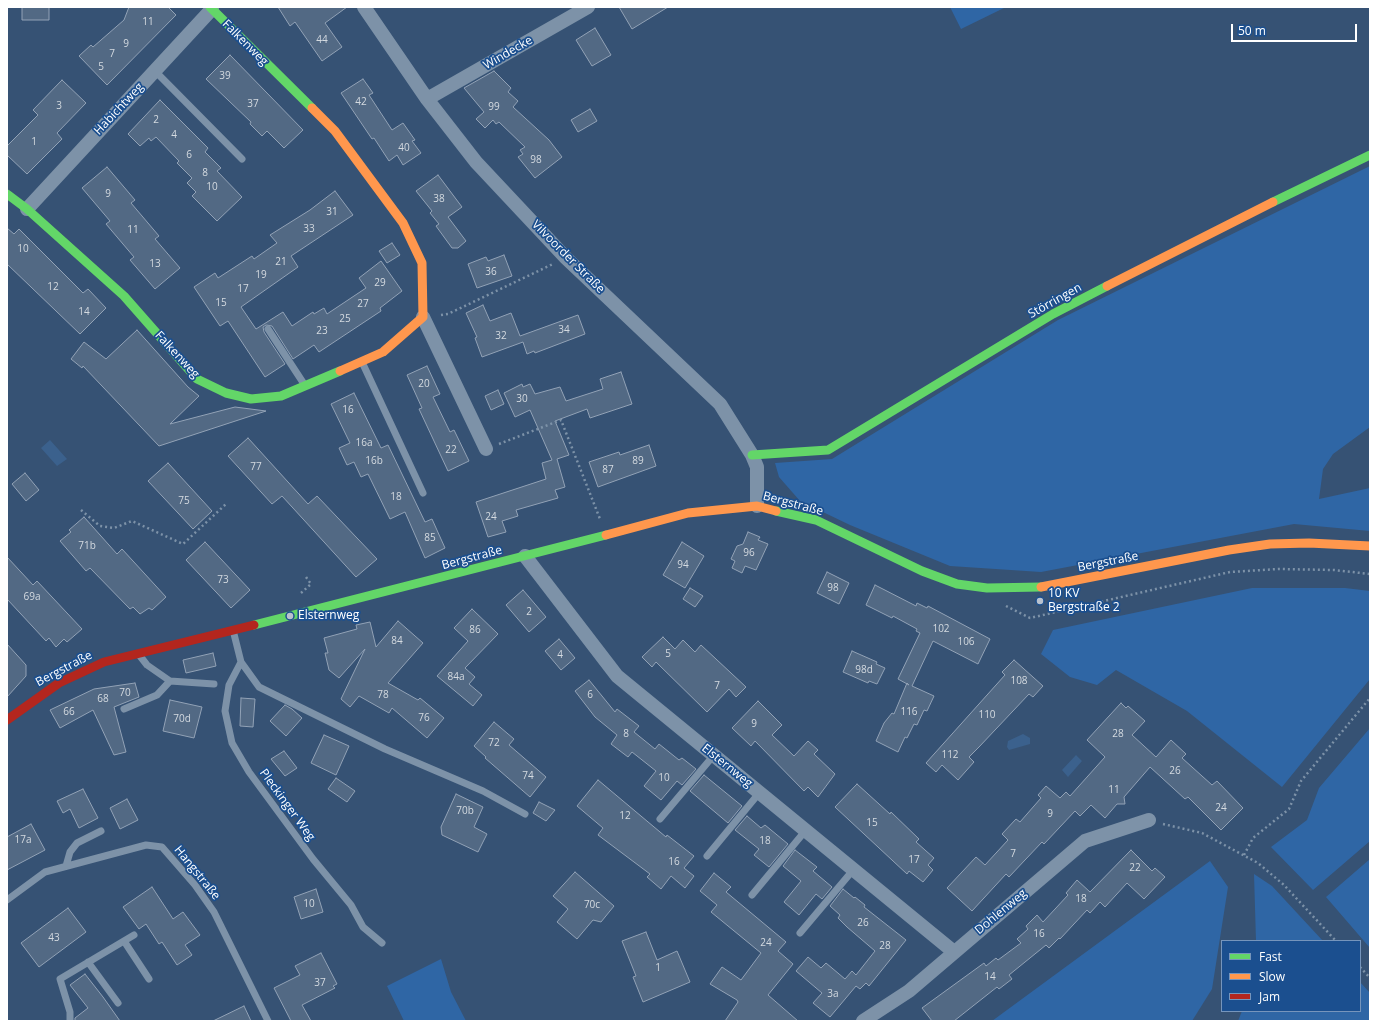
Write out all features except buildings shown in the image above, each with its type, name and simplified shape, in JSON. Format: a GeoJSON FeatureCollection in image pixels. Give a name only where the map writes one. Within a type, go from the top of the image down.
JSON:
{"type":"FeatureCollection","features":[{"type":"Feature","properties":{"kind":"street","name":"Vilvoorder Straße"},"geometry":{"type":"LineString","coordinates":[[364,7],[427,99],[476,162],[566,258],[720,404],[738,429],[757,467],[757,506]]}},
{"type":"Feature","properties":{"kind":"street","name":"Windecke"},"geometry":{"type":"LineString","coordinates":[[427,99],[588,7]]}},
{"type":"Feature","properties":{"kind":"street","name":"Habichtweg"},"geometry":{"type":"LineString","coordinates":[[27,210],[211,8]]}},
{"type":"Feature","properties":{"kind":"street","name":"Falkenweg"},"geometry":{"type":"LineString","coordinates":[[211,8],[335,131],[403,223],[422,263],[423,317],[486,449]]}},
{"type":"Feature","properties":{"kind":"street","name":"Störringen"},"geometry":{"type":"LineString","coordinates":[[752,455],[828,450],[1053,314],[1214,231],[1370,155]]}},
{"type":"Feature","properties":{"kind":"street","name":"Falkenweg"},"geometry":{"type":"LineString","coordinates":[[7,194],[124,296],[197,379],[226,393],[251,399],[281,396],[383,352],[423,317]]}},
{"type":"Feature","properties":{"kind":"street","name":"Bergstraße"},"geometry":{"type":"LineString","coordinates":[[7,720],[59,683],[104,662],[688,513],[718,509],[757,506],[816,520],[922,571],[957,584],[987,588],[1040,587],[1230,550],[1270,544],[1309,543],[1370,546]]}},
{"type":"Feature","properties":{"kind":"street","name":"Elsternweg"},"geometry":{"type":"LineString","coordinates":[[524,556],[617,676],[954,952]]}},
{"type":"Feature","properties":{"kind":"street","name":"Dohlenweg"},"geometry":{"type":"LineString","coordinates":[[863,1021],[909,991],[1085,841],[1149,820]]}},
{"type":"Feature","properties":{"kind":"lane"},"geometry":{"type":"LineString","coordinates":[[155,71],[242,159]]}},
{"type":"Feature","properties":{"kind":"lane"},"geometry":{"type":"LineString","coordinates":[[268,329],[306,386]]}},
{"type":"Feature","properties":{"kind":"lane"},"geometry":{"type":"LineString","coordinates":[[362,362],[423,493]]}},
{"type":"Feature","properties":{"kind":"lane"},"geometry":{"type":"LineString","coordinates":[[233,630],[235,644],[241,662],[259,686],[386,749],[483,791],[524,814]]}},
{"type":"Feature","properties":{"kind":"lane"},"geometry":{"type":"LineString","coordinates":[[138,653],[147,664],[170,681],[214,684]]}},
{"type":"Feature","properties":{"kind":"lane","name":"Pleckinger Weg"},"geometry":{"type":"LineString","coordinates":[[241,662],[229,685],[225,710],[232,743],[249,772],[313,859],[351,905],[363,927],[382,943]]}},
{"type":"Feature","properties":{"kind":"lane"},"geometry":{"type":"LineString","coordinates":[[124,709],[157,695],[170,681]]}},
{"type":"Feature","properties":{"kind":"lane"},"geometry":{"type":"LineString","coordinates":[[660,819],[714,755]]}},
{"type":"Feature","properties":{"kind":"lane"},"geometry":{"type":"LineString","coordinates":[[707,856],[760,792]]}},
{"type":"Feature","properties":{"kind":"lane"},"geometry":{"type":"LineString","coordinates":[[752,895],[806,830]]}},
{"type":"Feature","properties":{"kind":"lane"},"geometry":{"type":"LineString","coordinates":[[66,866],[70,852],[77,843],[101,831]]}},
{"type":"Feature","properties":{"kind":"lane","name":"Hangstraße"},"geometry":{"type":"LineString","coordinates":[[7,900],[45,872],[146,845],[162,847],[195,885],[214,912],[268,1021]]}},
{"type":"Feature","properties":{"kind":"lane"},"geometry":{"type":"LineString","coordinates":[[800,934],[854,869]]}},
{"type":"Feature","properties":{"kind":"lane"},"geometry":{"type":"LineString","coordinates":[[70,1021],[70,1012],[60,979],[134,935]]}},
{"type":"Feature","properties":{"kind":"lane"},"geometry":{"type":"LineString","coordinates":[[124,941],[150,979]]}},
{"type":"Feature","properties":{"kind":"lane"},"geometry":{"type":"LineString","coordinates":[[88,962],[118,1003]]}},
{"type":"Feature","properties":{"kind":"path"},"geometry":{"type":"LineString","coordinates":[[423,317],[448,314],[566,258]]}},
{"type":"Feature","properties":{"kind":"path"},"geometry":{"type":"LineString","coordinates":[[486,449],[561,420],[597,511]]}},
{"type":"Feature","properties":{"kind":"path"},"geometry":{"type":"LineString","coordinates":[[81,510],[100,526],[114,528],[132,521],[183,544],[226,504]]}},
{"type":"Feature","properties":{"kind":"path"},"geometry":{"type":"LineString","coordinates":[[987,588],[1009,609],[1030,618],[1230,572],[1285,569],[1334,570],[1370,574]]}},
{"type":"Feature","properties":{"kind":"path"},"geometry":{"type":"LineString","coordinates":[[297,598],[311,584],[306,577]]}},
{"type":"Feature","properties":{"kind":"path"},"geometry":{"type":"LineString","coordinates":[[1244,855],[1253,838],[1289,809],[1301,781],[1370,698]]}},
{"type":"Feature","properties":{"kind":"path"},"geometry":{"type":"LineString","coordinates":[[1149,820],[1202,834],[1258,863],[1284,885],[1335,940]]}},
{"type":"Feature","properties":{"kind":"path"},"geometry":{"type":"LineString","coordinates":[[1361,968],[1370,978]]}},
{"type":"Feature","properties":{"kind":"shaded area"},"geometry":{"type":"Polygon","coordinates":[[[950,7],[1006,7],[961,29],[950,7]]]}},
{"type":"Feature","properties":{"kind":"shaded area"},"geometry":{"type":"Polygon","coordinates":[[[1370,166],[1370,427],[1333,454],[1323,469],[1319,499],[1370,488],[1370,531],[1294,524],[1041,572],[950,566],[850,525],[800,501],[779,477],[775,463],[832,459],[1058,320],[1370,166]]]}},
{"type":"Feature","properties":{"kind":"shaded area"},"geometry":{"type":"Polygon","coordinates":[[[50,440],[67,459],[57,466],[41,448],[50,440]]]}},
{"type":"Feature","properties":{"kind":"shaded area"},"geometry":{"type":"Polygon","coordinates":[[[1252,588],[1345,588],[1370,591],[1370,679],[1282,787],[1187,711],[1116,670],[1097,685],[1070,677],[1041,654],[1053,630],[1252,588]]]}},
{"type":"Feature","properties":{"kind":"shaded area"},"geometry":{"type":"Polygon","coordinates":[[[1370,728],[1370,841],[1313,890],[1271,847],[1307,820],[1319,788],[1370,728]]]}},
{"type":"Feature","properties":{"kind":"shaded area"},"geometry":{"type":"Polygon","coordinates":[[[1023,734],[1030,738],[1030,744],[1009,750],[1007,747],[1008,741],[1023,734]]]}},
{"type":"Feature","properties":{"kind":"shaded area"},"geometry":{"type":"Polygon","coordinates":[[[1076,755],[1082,761],[1068,777],[1062,770],[1076,755]]]}},
{"type":"Feature","properties":{"kind":"shaded area"},"geometry":{"type":"Polygon","coordinates":[[[1370,859],[1370,948],[1326,897],[1370,859]]]}},
{"type":"Feature","properties":{"kind":"shaded area"},"geometry":{"type":"Polygon","coordinates":[[[1210,861],[1228,887],[1212,989],[1192,1021],[992,1021],[1210,861]]]}},
{"type":"Feature","properties":{"kind":"shaded area"},"geometry":{"type":"Polygon","coordinates":[[[1254,874],[1272,886],[1322,940],[1256,940],[1254,874]]]}},
{"type":"Feature","properties":{"kind":"shaded area"},"geometry":{"type":"Polygon","coordinates":[[[441,959],[451,992],[466,1021],[404,1021],[387,986],[441,959]]]}},
{"type":"Feature","properties":{"kind":"shaded area"},"geometry":{"type":"Polygon","coordinates":[[[1361,983],[1370,993],[1370,1021],[1238,1021],[1242,1012],[1361,1012],[1361,983]]]}},
{"type":"Feature","properties":{"kind":"traffic: fast"},"geometry":{"type":"LineString","coordinates":[[210,7],[312,108]]}},
{"type":"Feature","properties":{"kind":"traffic: fast"},"geometry":{"type":"LineString","coordinates":[[1273,202],[1370,155]]}},
{"type":"Feature","properties":{"kind":"traffic: fast"},"geometry":{"type":"LineString","coordinates":[[7,194],[27,209],[124,296],[197,379],[226,393],[251,399],[281,396],[340,371]]}},
{"type":"Feature","properties":{"kind":"traffic: fast"},"geometry":{"type":"LineString","coordinates":[[752,455],[828,450],[1053,314],[1107,286]]}},
{"type":"Feature","properties":{"kind":"traffic: fast"},"geometry":{"type":"LineString","coordinates":[[776,511],[816,520],[922,571],[957,584],[987,588],[1041,587]]}},
{"type":"Feature","properties":{"kind":"traffic: fast"},"geometry":{"type":"LineString","coordinates":[[254,625],[606,535]]}},
{"type":"Feature","properties":{"kind":"traffic: slow"},"geometry":{"type":"LineString","coordinates":[[312,108],[335,131],[403,223],[422,263],[423,317],[383,352],[340,371]]}},
{"type":"Feature","properties":{"kind":"traffic: slow"},"geometry":{"type":"LineString","coordinates":[[1107,286],[1273,202]]}},
{"type":"Feature","properties":{"kind":"traffic: slow"},"geometry":{"type":"LineString","coordinates":[[606,535],[688,513],[757,506],[776,511]]}},
{"type":"Feature","properties":{"kind":"traffic: slow"},"geometry":{"type":"LineString","coordinates":[[1041,587],[1229,550],[1270,544],[1309,543],[1370,546]]}},
{"type":"Feature","properties":{"kind":"traffic: jam"},"geometry":{"type":"LineString","coordinates":[[7,720],[59,683],[104,662],[254,625]]}},
{"type":"Feature","properties":{"kind":"place","name":"10 KV Bergstraße 2"},"geometry":{"type":"Point","coordinates":[1040,601]}},
{"type":"Feature","properties":{"kind":"place","name":"Elsternweg"},"geometry":{"type":"Point","coordinates":[290,616]}}]}
